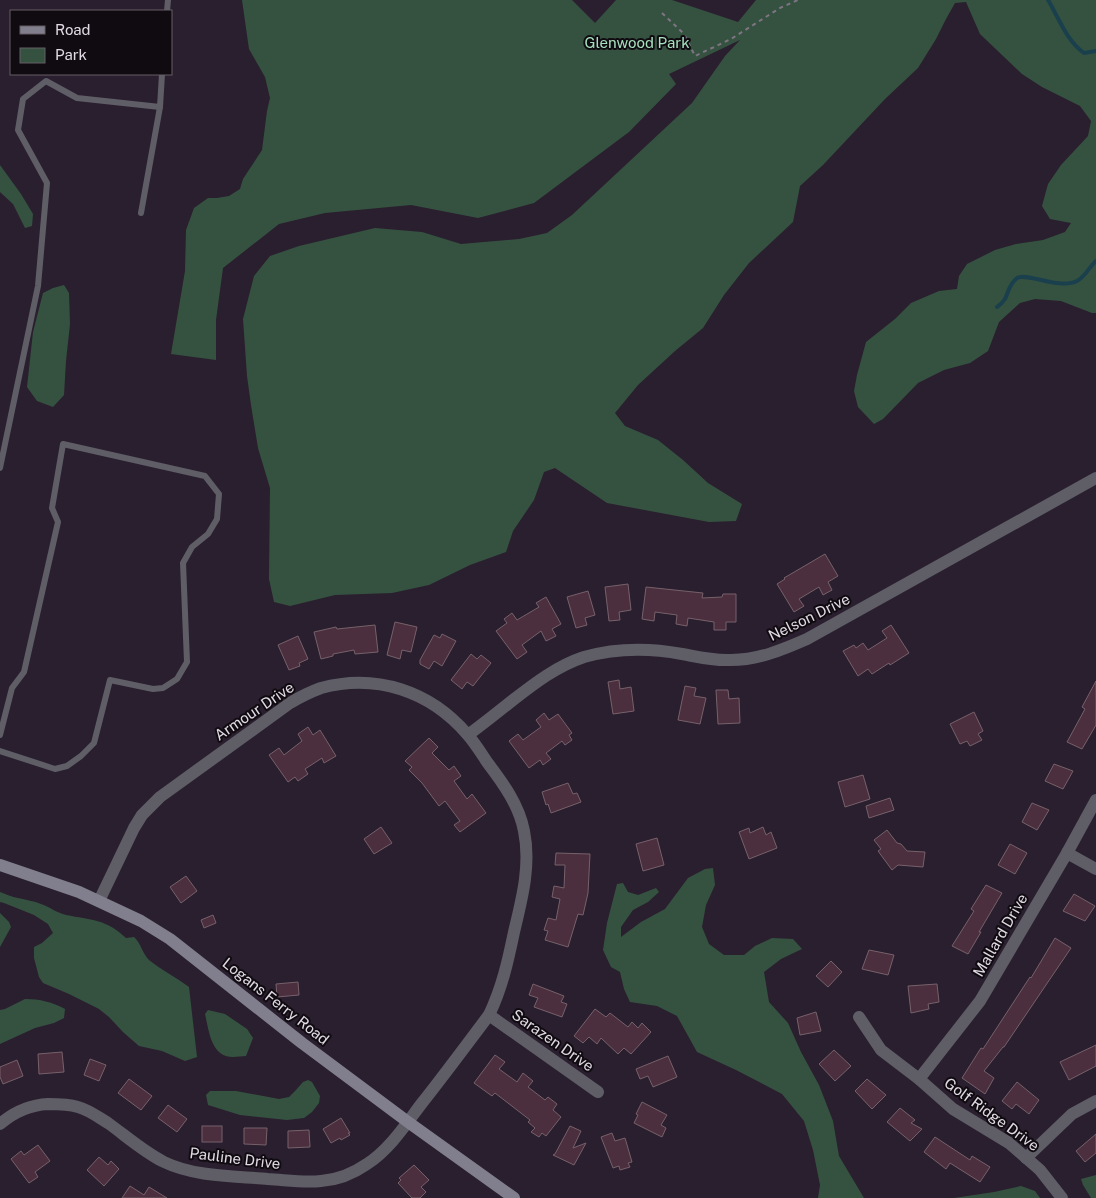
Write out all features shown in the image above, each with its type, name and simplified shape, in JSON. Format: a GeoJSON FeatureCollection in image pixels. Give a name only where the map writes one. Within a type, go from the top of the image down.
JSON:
{"type":"FeatureCollection","features":[{"type":"Feature","properties":{"kind":"street","name":"Nelson Drive"},"geometry":{"type":"LineString","coordinates":[[468,735],[543,676],[570,662],[591,656],[613,651],[648,650],[672,652],[713,660],[729,660],[747,659],[778,652],[807,639],[1096,478]]}},
{"type":"Feature","properties":{"kind":"street","name":"Armour Drive"},"geometry":{"type":"LineString","coordinates":[[99,901],[134,828],[151,805],[160,796],[290,703],[321,688],[370,683],[406,690],[437,707],[468,735],[505,787],[513,801],[524,830],[527,856],[524,887],[505,972],[498,994],[488,1015],[408,1122]]}},
{"type":"Feature","properties":{"kind":"street","name":"Mallard Drive"},"geometry":{"type":"LineString","coordinates":[[919,1079],[980,1001],[1096,800]]}},
{"type":"Feature","properties":{"kind":"street"},"geometry":{"type":"LineString","coordinates":[[1067,853],[1096,869]]}},
{"type":"Feature","properties":{"kind":"street","name":"Logans Ferry Road"},"geometry":{"type":"LineString","coordinates":[[0,865],[79,892],[141,921],[170,939],[302,1043],[514,1198]]}},
{"type":"Feature","properties":{"kind":"street","name":"Sarazen Drive"},"geometry":{"type":"LineString","coordinates":[[488,1015],[598,1092]]}},
{"type":"Feature","properties":{"kind":"street","name":"Golf Ridge Drive"},"geometry":{"type":"LineString","coordinates":[[859,1017],[881,1050],[919,1079],[953,1109],[1008,1143],[1040,1170],[1062,1198]]}},
{"type":"Feature","properties":{"kind":"street"},"geometry":{"type":"LineString","coordinates":[[1026,1158],[1072,1114],[1096,1102]]}},
{"type":"Feature","properties":{"kind":"street","name":"Pauline Drive"},"geometry":{"type":"LineString","coordinates":[[0,1124],[15,1113],[29,1107],[55,1104],[72,1106],[97,1116],[153,1156],[174,1166],[214,1174],[308,1182],[330,1180],[368,1164],[384,1150],[408,1122]]}},
{"type":"Feature","properties":{"kind":"lane"},"geometry":{"type":"LineString","coordinates":[[141,213],[160,107],[162,75]]}},
{"type":"Feature","properties":{"kind":"lane"},"geometry":{"type":"LineString","coordinates":[[0,468],[38,286],[47,183],[18,130],[22,99],[46,81],[77,98],[160,107]]}},
{"type":"Feature","properties":{"kind":"lane"},"geometry":{"type":"LineString","coordinates":[[0,735],[12,688],[24,672],[58,522],[52,508],[63,444],[205,476],[219,494],[217,519],[208,534],[192,547],[183,563],[188,662],[177,679],[163,688],[152,689],[110,680],[94,743],[67,766],[55,769],[0,751]]}},
{"type":"Feature","properties":{"kind":"path"},"geometry":{"type":"LineString","coordinates":[[662,13],[684,34],[695,56],[731,39],[780,8],[798,0]]}},
{"type":"Feature","properties":{"kind":"green space","name":"Glenwood Park"},"geometry":{"type":"Polygon","coordinates":[[[242,0],[572,0],[595,23],[616,0],[672,0],[738,22],[756,0],[1096,0],[1096,313],[1061,301],[1035,299],[1020,303],[999,322],[988,351],[970,363],[944,370],[918,383],[883,419],[874,424],[858,407],[854,391],[866,342],[895,319],[911,303],[939,291],[957,289],[959,276],[967,264],[995,250],[1016,244],[1043,240],[1065,232],[1071,223],[1050,219],[1042,206],[1048,184],[1061,165],[1088,136],[1091,121],[1080,106],[1042,87],[1022,74],[980,34],[966,2],[955,3],[918,68],[800,186],[793,222],[749,263],[724,295],[703,328],[638,385],[615,413],[625,426],[658,440],[708,483],[742,504],[736,521],[709,522],[607,503],[555,468],[544,472],[534,500],[513,531],[506,552],[470,565],[429,585],[392,593],[335,595],[290,606],[274,602],[269,579],[270,488],[258,448],[251,405],[243,319],[254,276],[270,256],[299,246],[375,228],[422,232],[461,244],[519,239],[547,233],[572,215],[692,103],[725,56],[740,40],[669,74],[676,84],[629,132],[534,203],[478,218],[411,205],[325,213],[279,224],[223,268],[216,320],[216,360],[171,354],[185,271],[186,230],[194,208],[208,198],[229,196],[240,189],[243,179],[262,150],[270,98],[265,77],[249,49],[242,0]]]}},
{"type":"Feature","properties":{"kind":"green space"},"geometry":{"type":"Polygon","coordinates":[[[0,165],[33,214],[32,226],[25,228],[13,204],[0,192],[0,165]]]}},
{"type":"Feature","properties":{"kind":"green space"},"geometry":{"type":"Polygon","coordinates":[[[64,285],[69,293],[70,324],[64,395],[53,407],[37,401],[27,387],[33,332],[43,293],[64,285]]]}},
{"type":"Feature","properties":{"kind":"green space"},"geometry":{"type":"Polygon","coordinates":[[[713,868],[715,885],[706,905],[702,927],[709,944],[724,955],[744,955],[755,946],[772,938],[793,939],[802,949],[781,959],[764,972],[769,1002],[788,1023],[819,1085],[833,1121],[839,1156],[864,1198],[818,1198],[820,1185],[813,1150],[804,1121],[782,1094],[697,1052],[677,1016],[657,1006],[630,1002],[624,989],[620,972],[611,967],[603,950],[607,923],[617,884],[623,883],[628,892],[638,895],[656,888],[659,892],[648,902],[633,910],[621,927],[621,937],[641,922],[665,909],[688,878],[705,869],[713,868]]]}},
{"type":"Feature","properties":{"kind":"green space"},"geometry":{"type":"Polygon","coordinates":[[[0,892],[44,905],[63,914],[91,919],[105,924],[126,938],[134,937],[149,960],[189,987],[197,1057],[185,1061],[162,1051],[139,1046],[99,1009],[43,983],[39,977],[34,958],[34,947],[42,943],[53,933],[48,924],[34,915],[0,902],[0,892]]]}},
{"type":"Feature","properties":{"kind":"green space"},"geometry":{"type":"Polygon","coordinates":[[[0,913],[9,922],[11,927],[0,947],[0,913]]]}},
{"type":"Feature","properties":{"kind":"green space"},"geometry":{"type":"Polygon","coordinates":[[[25,999],[46,1001],[65,1009],[64,1018],[35,1028],[0,1044],[0,1010],[25,999]]]}},
{"type":"Feature","properties":{"kind":"green space"},"geometry":{"type":"Polygon","coordinates":[[[208,1010],[225,1014],[247,1029],[253,1038],[246,1056],[233,1057],[220,1053],[212,1042],[210,1035],[205,1014],[208,1010]]]}},
{"type":"Feature","properties":{"kind":"green space"},"geometry":{"type":"Polygon","coordinates":[[[308,1080],[312,1082],[320,1096],[319,1103],[304,1118],[287,1120],[240,1115],[208,1105],[206,1095],[210,1091],[236,1091],[279,1099],[289,1097],[303,1082],[308,1080]]]}},
{"type":"Feature","properties":{"kind":"green space"},"geometry":{"type":"Polygon","coordinates":[[[1096,1175],[1096,1198],[1091,1198],[1081,1179],[1096,1175]]]}},
{"type":"Feature","properties":{"kind":"green space"},"geometry":{"type":"Polygon","coordinates":[[[1021,1186],[1035,1191],[1040,1198],[954,1198],[994,1192],[1021,1186]]]}},
{"type":"Feature","properties":{"kind":"building"},"geometry":{"type":"Polygon","coordinates":[[[825,554],[838,576],[828,582],[832,590],[823,595],[819,587],[799,599],[804,606],[794,612],[777,584],[825,554]]]}},
{"type":"Feature","properties":{"kind":"building"},"geometry":{"type":"Polygon","coordinates":[[[628,584],[631,610],[619,612],[620,620],[609,621],[605,587],[628,584]]]}},
{"type":"Feature","properties":{"kind":"building"},"geometry":{"type":"Polygon","coordinates":[[[646,587],[703,593],[702,598],[722,597],[723,594],[736,594],[736,622],[726,622],[726,630],[714,630],[714,622],[688,618],[687,626],[676,624],[677,615],[655,612],[654,621],[642,619],[646,587]]]}},
{"type":"Feature","properties":{"kind":"building"},"geometry":{"type":"Polygon","coordinates":[[[588,591],[595,615],[585,618],[587,625],[576,628],[567,597],[588,591]]]}},
{"type":"Feature","properties":{"kind":"building"},"geometry":{"type":"Polygon","coordinates":[[[546,597],[561,624],[552,629],[556,636],[546,641],[541,631],[522,645],[527,652],[517,659],[496,631],[507,623],[504,619],[512,613],[517,620],[539,607],[536,603],[546,597]]]}},
{"type":"Feature","properties":{"kind":"building"},"geometry":{"type":"Polygon","coordinates":[[[395,622],[417,627],[411,652],[402,650],[400,659],[387,655],[395,622]]]}},
{"type":"Feature","properties":{"kind":"building"},"geometry":{"type":"Polygon","coordinates":[[[375,625],[378,652],[355,654],[354,650],[333,654],[333,656],[321,659],[314,632],[336,627],[337,629],[375,625]]]}},
{"type":"Feature","properties":{"kind":"building"},"geometry":{"type":"Polygon","coordinates":[[[891,625],[909,653],[872,674],[868,669],[858,676],[843,651],[854,645],[856,648],[863,643],[868,650],[887,638],[882,631],[891,625]]]}},
{"type":"Feature","properties":{"kind":"building"},"geometry":{"type":"Polygon","coordinates":[[[442,634],[456,641],[442,666],[434,661],[429,669],[420,664],[420,660],[434,635],[440,638],[442,634]]]}},
{"type":"Feature","properties":{"kind":"building"},"geometry":{"type":"Polygon","coordinates":[[[298,636],[308,659],[299,663],[300,666],[289,670],[278,645],[298,636]]]}},
{"type":"Feature","properties":{"kind":"building"},"geometry":{"type":"Polygon","coordinates":[[[471,654],[477,659],[481,655],[491,663],[473,686],[467,682],[462,689],[451,680],[471,654]]]}},
{"type":"Feature","properties":{"kind":"building"},"geometry":{"type":"Polygon","coordinates":[[[619,680],[620,689],[631,687],[634,711],[613,714],[608,682],[619,680]]]}},
{"type":"Feature","properties":{"kind":"building"},"geometry":{"type":"Polygon","coordinates":[[[1096,681],[1096,725],[1082,749],[1067,742],[1085,709],[1082,707],[1096,681]]]}},
{"type":"Feature","properties":{"kind":"building"},"geometry":{"type":"Polygon","coordinates":[[[685,686],[696,688],[694,696],[706,698],[700,724],[678,720],[685,686]]]}},
{"type":"Feature","properties":{"kind":"building"},"geometry":{"type":"Polygon","coordinates":[[[716,690],[728,690],[729,699],[739,698],[740,723],[718,724],[716,690]]]}},
{"type":"Feature","properties":{"kind":"building"},"geometry":{"type":"Polygon","coordinates":[[[974,712],[983,731],[978,734],[982,740],[970,746],[967,741],[960,744],[950,724],[974,712]]]}},
{"type":"Feature","properties":{"kind":"building"},"geometry":{"type":"Polygon","coordinates":[[[544,713],[549,720],[558,714],[572,733],[569,735],[572,740],[565,745],[562,741],[546,753],[551,759],[543,765],[540,760],[529,768],[509,741],[518,734],[523,740],[541,727],[536,720],[544,713]]]}},
{"type":"Feature","properties":{"kind":"building"},"geometry":{"type":"Polygon","coordinates":[[[308,727],[313,735],[320,730],[336,756],[324,763],[322,758],[305,769],[308,774],[298,781],[295,777],[288,782],[269,755],[279,748],[284,755],[302,741],[298,734],[308,727]]]}},
{"type":"Feature","properties":{"kind":"building"},"geometry":{"type":"Polygon","coordinates":[[[429,738],[438,747],[432,753],[449,770],[454,766],[461,776],[454,781],[467,799],[472,794],[486,813],[460,832],[454,825],[460,821],[445,801],[439,806],[422,783],[409,770],[412,767],[405,761],[429,738]]]}},
{"type":"Feature","properties":{"kind":"building"},"geometry":{"type":"Polygon","coordinates":[[[1054,764],[1073,771],[1063,789],[1045,781],[1054,764]]]}},
{"type":"Feature","properties":{"kind":"building"},"geometry":{"type":"Polygon","coordinates":[[[863,775],[870,799],[845,807],[838,782],[863,775]]]}},
{"type":"Feature","properties":{"kind":"building"},"geometry":{"type":"Polygon","coordinates":[[[568,783],[573,794],[577,793],[581,802],[551,813],[542,792],[568,783]]]}},
{"type":"Feature","properties":{"kind":"building"},"geometry":{"type":"Polygon","coordinates":[[[890,798],[894,810],[869,818],[866,806],[890,798]]]}},
{"type":"Feature","properties":{"kind":"building"},"geometry":{"type":"Polygon","coordinates":[[[1032,803],[1049,810],[1037,830],[1022,822],[1032,803]]]}},
{"type":"Feature","properties":{"kind":"building"},"geometry":{"type":"Polygon","coordinates":[[[381,827],[392,843],[374,854],[364,839],[381,827]]]}},
{"type":"Feature","properties":{"kind":"building"},"geometry":{"type":"Polygon","coordinates":[[[763,827],[766,835],[771,832],[777,848],[749,859],[739,832],[749,828],[750,833],[763,827]]]}},
{"type":"Feature","properties":{"kind":"building"},"geometry":{"type":"Polygon","coordinates":[[[887,830],[897,843],[901,844],[907,851],[925,852],[923,867],[898,865],[892,870],[878,851],[881,849],[874,840],[887,830]]]}},
{"type":"Feature","properties":{"kind":"building"},"geometry":{"type":"Polygon","coordinates":[[[657,838],[664,865],[643,871],[636,844],[657,838]]]}},
{"type":"Feature","properties":{"kind":"building"},"geometry":{"type":"Polygon","coordinates":[[[1010,844],[1027,853],[1015,874],[998,865],[1010,844]]]}},
{"type":"Feature","properties":{"kind":"building"},"geometry":{"type":"Polygon","coordinates":[[[556,853],[590,854],[588,893],[583,915],[578,914],[568,947],[545,940],[548,931],[544,930],[548,918],[556,920],[560,899],[552,897],[554,886],[564,888],[565,865],[555,865],[556,853]]]}},
{"type":"Feature","properties":{"kind":"building"},"geometry":{"type":"Polygon","coordinates":[[[186,876],[197,891],[181,903],[170,887],[186,876]]]}},
{"type":"Feature","properties":{"kind":"building"},"geometry":{"type":"Polygon","coordinates":[[[986,885],[1002,893],[968,954],[952,946],[974,911],[971,909],[986,885]]]}},
{"type":"Feature","properties":{"kind":"building"},"geometry":{"type":"Polygon","coordinates":[[[1074,894],[1095,906],[1085,921],[1063,911],[1074,894]]]}},
{"type":"Feature","properties":{"kind":"building"},"geometry":{"type":"Polygon","coordinates":[[[213,915],[216,923],[204,928],[201,920],[213,915]]]}},
{"type":"Feature","properties":{"kind":"building"},"geometry":{"type":"Polygon","coordinates":[[[1055,938],[1071,948],[1004,1047],[984,1071],[994,1078],[985,1094],[962,1078],[1031,978],[1055,938]]]}},
{"type":"Feature","properties":{"kind":"building"},"geometry":{"type":"Polygon","coordinates":[[[869,950],[894,955],[888,975],[862,969],[869,950]]]}},
{"type":"Feature","properties":{"kind":"building"},"geometry":{"type":"Polygon","coordinates":[[[831,961],[842,972],[828,987],[816,976],[831,961]]]}},
{"type":"Feature","properties":{"kind":"building"},"geometry":{"type":"Polygon","coordinates":[[[298,982],[299,995],[277,997],[276,984],[298,982]]]}},
{"type":"Feature","properties":{"kind":"building"},"geometry":{"type":"Polygon","coordinates":[[[533,984],[564,996],[561,1002],[567,1004],[562,1017],[534,1007],[538,998],[529,995],[533,984]]]}},
{"type":"Feature","properties":{"kind":"building"},"geometry":{"type":"Polygon","coordinates":[[[937,984],[939,1002],[928,1004],[929,1009],[911,1013],[908,986],[937,984]]]}},
{"type":"Feature","properties":{"kind":"building"},"geometry":{"type":"Polygon","coordinates":[[[595,1009],[606,1017],[610,1013],[628,1027],[632,1022],[638,1028],[642,1023],[651,1032],[631,1054],[624,1048],[618,1054],[601,1038],[597,1044],[589,1037],[583,1043],[574,1036],[595,1009]]]}},
{"type":"Feature","properties":{"kind":"building"},"geometry":{"type":"Polygon","coordinates":[[[816,1012],[821,1031],[800,1035],[797,1018],[816,1012]]]}},
{"type":"Feature","properties":{"kind":"building"},"geometry":{"type":"Polygon","coordinates":[[[1096,1045],[1096,1066],[1069,1080],[1060,1062],[1096,1045]]]}},
{"type":"Feature","properties":{"kind":"building"},"geometry":{"type":"Polygon","coordinates":[[[834,1050],[851,1066],[835,1081],[819,1064],[834,1050]]]}},
{"type":"Feature","properties":{"kind":"building"},"geometry":{"type":"Polygon","coordinates":[[[62,1052],[64,1072],[39,1074],[38,1054],[62,1052]]]}},
{"type":"Feature","properties":{"kind":"building"},"geometry":{"type":"Polygon","coordinates":[[[495,1055],[505,1062],[499,1069],[517,1082],[523,1073],[533,1081],[528,1087],[545,1100],[548,1097],[557,1104],[553,1110],[561,1117],[546,1136],[542,1133],[539,1137],[531,1132],[535,1128],[528,1122],[530,1120],[495,1093],[492,1096],[474,1083],[495,1055]]]}},
{"type":"Feature","properties":{"kind":"building"},"geometry":{"type":"Polygon","coordinates":[[[668,1056],[677,1077],[653,1087],[648,1076],[640,1079],[636,1069],[668,1056]]]}},
{"type":"Feature","properties":{"kind":"building"},"geometry":{"type":"Polygon","coordinates":[[[90,1059],[106,1065],[99,1081],[84,1075],[90,1059]]]}},
{"type":"Feature","properties":{"kind":"building"},"geometry":{"type":"Polygon","coordinates":[[[17,1060],[23,1076],[3,1084],[0,1077],[0,1067],[17,1060]]]}},
{"type":"Feature","properties":{"kind":"building"},"geometry":{"type":"Polygon","coordinates":[[[129,1079],[152,1096],[141,1110],[118,1093],[129,1079]]]}},
{"type":"Feature","properties":{"kind":"building"},"geometry":{"type":"Polygon","coordinates":[[[867,1079],[886,1095],[872,1109],[855,1091],[867,1079]]]}},
{"type":"Feature","properties":{"kind":"building"},"geometry":{"type":"Polygon","coordinates":[[[1017,1082],[1039,1100],[1029,1114],[1016,1104],[1012,1109],[1002,1101],[1017,1082]]]}},
{"type":"Feature","properties":{"kind":"building"},"geometry":{"type":"Polygon","coordinates":[[[642,1102],[667,1115],[661,1125],[666,1128],[662,1137],[634,1123],[642,1102]]]}},
{"type":"Feature","properties":{"kind":"building"},"geometry":{"type":"Polygon","coordinates":[[[168,1105],[187,1119],[177,1132],[158,1118],[168,1105]]]}},
{"type":"Feature","properties":{"kind":"building"},"geometry":{"type":"Polygon","coordinates":[[[900,1108],[915,1120],[911,1123],[922,1129],[910,1141],[887,1122],[900,1108]]]}},
{"type":"Feature","properties":{"kind":"building"},"geometry":{"type":"Polygon","coordinates":[[[341,1118],[350,1135],[331,1143],[323,1129],[341,1118]]]}},
{"type":"Feature","properties":{"kind":"building"},"geometry":{"type":"Polygon","coordinates":[[[202,1126],[222,1126],[222,1142],[202,1142],[202,1126]]]}},
{"type":"Feature","properties":{"kind":"building"},"geometry":{"type":"Polygon","coordinates":[[[570,1126],[581,1131],[573,1148],[586,1143],[574,1165],[553,1155],[570,1126]]]}},
{"type":"Feature","properties":{"kind":"building"},"geometry":{"type":"Polygon","coordinates":[[[244,1128],[267,1128],[266,1145],[244,1144],[244,1128]]]}},
{"type":"Feature","properties":{"kind":"building"},"geometry":{"type":"Polygon","coordinates":[[[309,1130],[310,1147],[288,1148],[288,1131],[309,1130]]]}},
{"type":"Feature","properties":{"kind":"building"},"geometry":{"type":"Polygon","coordinates":[[[612,1133],[615,1141],[625,1138],[632,1162],[628,1163],[630,1167],[620,1170],[619,1166],[613,1168],[601,1137],[612,1133]]]}},
{"type":"Feature","properties":{"kind":"building"},"geometry":{"type":"Polygon","coordinates":[[[1096,1134],[1096,1153],[1085,1162],[1076,1151],[1096,1134]]]}},
{"type":"Feature","properties":{"kind":"building"},"geometry":{"type":"Polygon","coordinates":[[[935,1137],[970,1160],[972,1156],[990,1167],[980,1182],[950,1163],[946,1169],[924,1152],[935,1137]]]}},
{"type":"Feature","properties":{"kind":"building"},"geometry":{"type":"Polygon","coordinates":[[[38,1145],[50,1161],[35,1172],[38,1177],[29,1183],[11,1159],[21,1151],[24,1155],[38,1145]]]}},
{"type":"Feature","properties":{"kind":"building"},"geometry":{"type":"Polygon","coordinates":[[[99,1157],[108,1165],[111,1161],[119,1169],[104,1186],[87,1170],[99,1157]]]}},
{"type":"Feature","properties":{"kind":"building"},"geometry":{"type":"Polygon","coordinates":[[[414,1165],[429,1180],[421,1187],[426,1192],[420,1198],[412,1198],[398,1183],[401,1180],[399,1178],[414,1165]]]}},
{"type":"Feature","properties":{"kind":"building"},"geometry":{"type":"Polygon","coordinates":[[[130,1186],[144,1195],[149,1187],[167,1198],[122,1198],[130,1186]]]}},
{"type":"Feature","properties":{"kind":"waterway"},"geometry":{"type":"LineString","coordinates":[[1048,0],[1072,42],[1084,53],[1096,51]]}},
{"type":"Feature","properties":{"kind":"waterway"},"geometry":{"type":"LineString","coordinates":[[997,307],[1005,299],[1011,285],[1017,278],[1028,277],[1070,283],[1080,279],[1096,261]]}}]}
